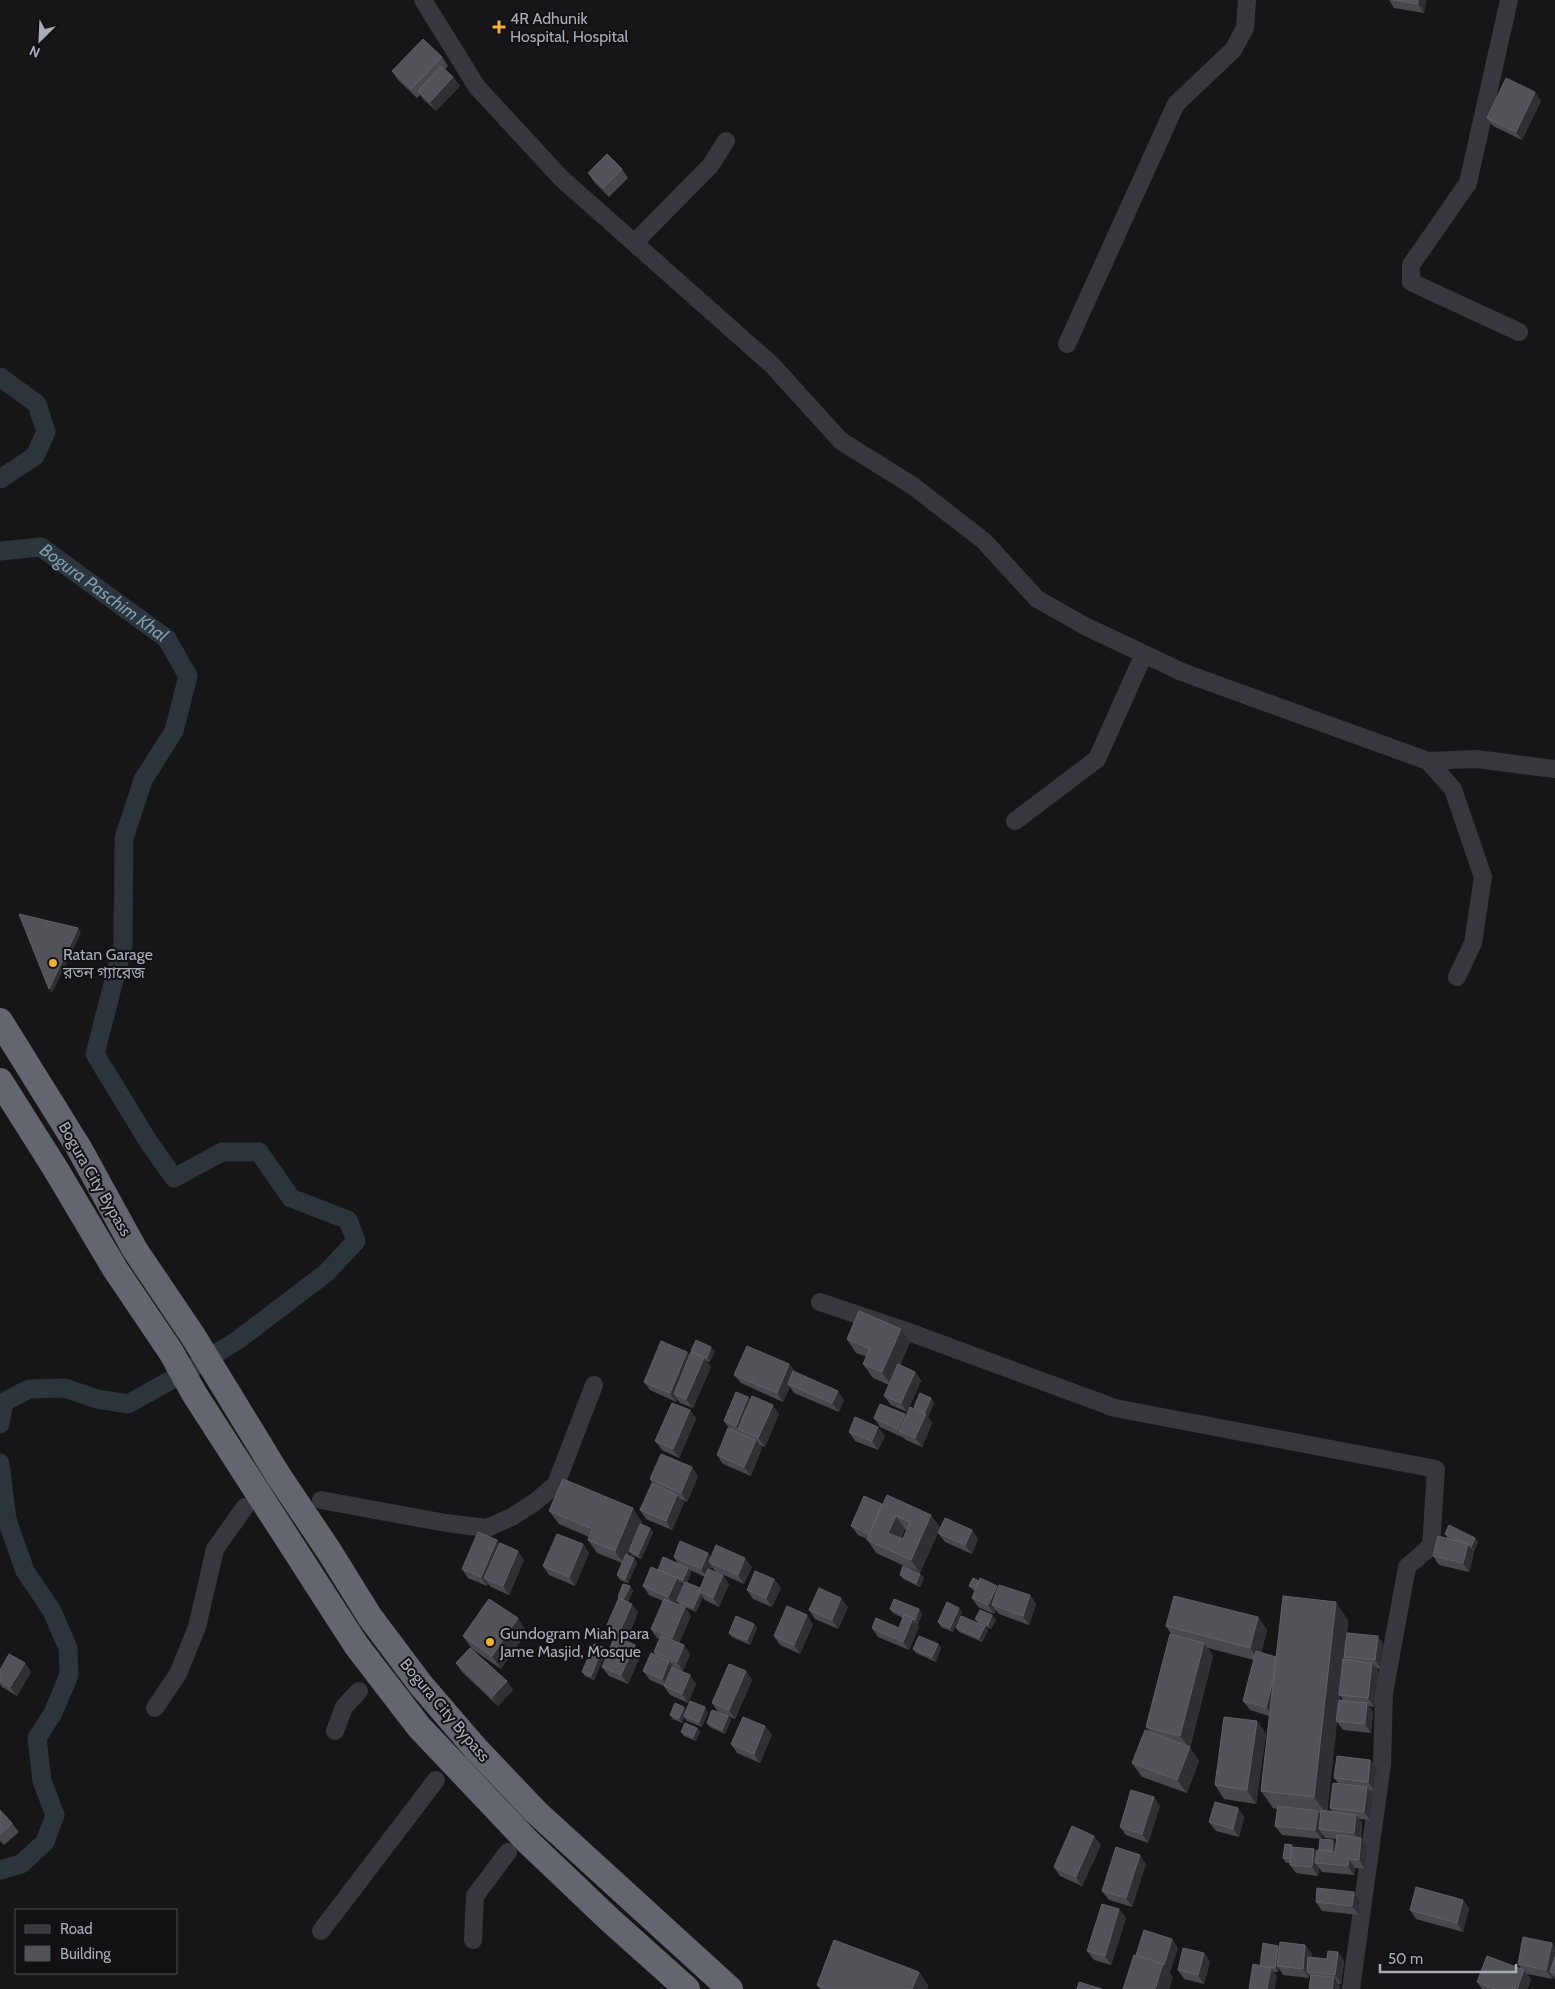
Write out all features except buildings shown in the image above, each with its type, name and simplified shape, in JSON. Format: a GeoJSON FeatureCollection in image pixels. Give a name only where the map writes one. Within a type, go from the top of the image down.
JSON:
{"type":"FeatureCollection","features":[{"type":"Feature","properties":{"kind":"highway","name":"Bogura City Bypass"},"geometry":{"type":"LineString","coordinates":[[0,1021],[79,1148],[135,1250],[193,1336],[278,1475],[370,1617],[420,1685],[476,1749],[536,1812],[730,1989]]}},
{"type":"Feature","properties":{"kind":"highway","name":"Bogura City Bypass"},"geometry":{"type":"LineString","coordinates":[[0,1081],[116,1269],[171,1352],[195,1394],[356,1645],[419,1727],[527,1841],[610,1920],[688,1989]]}},
{"type":"Feature","properties":{"kind":"street"},"geometry":{"type":"LineString","coordinates":[[423,0],[477,88],[561,178],[772,365],[841,441],[912,486],[984,541],[1036,600],[1085,626],[1182,672],[1428,761],[1476,759],[1555,769]]}},
{"type":"Feature","properties":{"kind":"street"},"geometry":{"type":"LineString","coordinates":[[1067,344],[1176,104],[1233,50],[1245,28],[1247,0]]}},
{"type":"Feature","properties":{"kind":"street"},"geometry":{"type":"LineString","coordinates":[[1509,0],[1468,183],[1411,265],[1411,282],[1519,332]]}},
{"type":"Feature","properties":{"kind":"street"},"geometry":{"type":"LineString","coordinates":[[634,243],[710,166],[726,141]]}},
{"type":"Feature","properties":{"kind":"street"},"geometry":{"type":"LineString","coordinates":[[1015,821],[1097,760],[1144,654]]}},
{"type":"Feature","properties":{"kind":"street"},"geometry":{"type":"LineString","coordinates":[[1428,761],[1453,789],[1483,877],[1473,943],[1457,977]]}},
{"type":"Feature","properties":{"kind":"street"},"geometry":{"type":"LineString","coordinates":[[820,1302],[906,1331],[1115,1408],[1436,1468],[1431,1546],[1407,1567],[1384,1693],[1382,1764],[1351,1989]]}},
{"type":"Feature","properties":{"kind":"street"},"geometry":{"type":"LineString","coordinates":[[321,1500],[446,1523],[487,1528],[512,1518],[556,1484],[594,1385]]}},
{"type":"Feature","properties":{"kind":"street"},"geometry":{"type":"LineString","coordinates":[[155,1708],[178,1674],[198,1627],[215,1549],[245,1507]]}},
{"type":"Feature","properties":{"kind":"street"},"geometry":{"type":"LineString","coordinates":[[335,1731],[344,1707],[360,1690]]}},
{"type":"Feature","properties":{"kind":"street"},"geometry":{"type":"LineString","coordinates":[[321,1931],[436,1780]]}},
{"type":"Feature","properties":{"kind":"street"},"geometry":{"type":"LineString","coordinates":[[473,1940],[475,1896],[508,1852]]}},
{"type":"Feature","properties":{"kind":"waterway","name":"Bogura Paschim Khal"},"geometry":{"type":"LineString","coordinates":[[0,377],[37,404],[46,432],[35,456],[0,479]]}},
{"type":"Feature","properties":{"kind":"waterway","name":"Bogura Paschim Khal"},"geometry":{"type":"LineString","coordinates":[[0,551],[41,547],[167,639],[188,676],[174,731],[143,780],[124,838],[123,945],[95,1054],[148,1141],[174,1178],[222,1152],[259,1152],[291,1198],[348,1220],[356,1241],[326,1273],[238,1340],[128,1404],[97,1399],[65,1388],[29,1389],[4,1402],[0,1424]]}},
{"type":"Feature","properties":{"kind":"waterway"},"geometry":{"type":"LineString","coordinates":[[0,1463],[7,1520],[25,1571],[52,1611],[68,1648],[69,1675],[53,1713],[37,1738],[42,1781],[55,1815],[45,1842],[21,1864],[0,1870]]}},
{"type":"Feature","properties":{"kind":"place","name":"4R Adhunik Hospital, Hospital"},"geometry":{"type":"Point","coordinates":[499,27]}},
{"type":"Feature","properties":{"kind":"place","name":"Ratan Garage রতন গ্যারেজ"},"geometry":{"type":"Point","coordinates":[53,963]}},
{"type":"Feature","properties":{"kind":"place","name":"Gundogram Miah para Jame Masjid, Mosque"},"geometry":{"type":"Point","coordinates":[490,1642]}}]}
